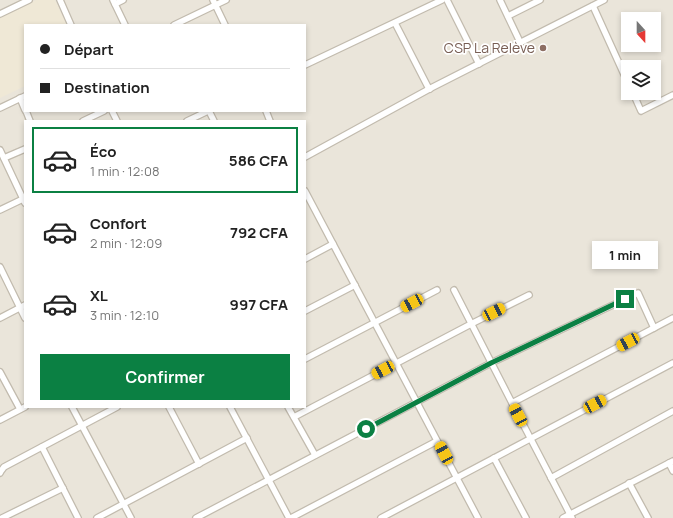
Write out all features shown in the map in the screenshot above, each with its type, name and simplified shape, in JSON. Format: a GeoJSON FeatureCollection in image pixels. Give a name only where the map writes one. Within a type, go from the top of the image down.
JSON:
{"type":"FeatureCollection","features":[{"type":"Feature","properties":{"kind":"street"},"geometry":{"type":"LineString","coordinates":[[0,14],[30,0]]}},
{"type":"Feature","properties":{"kind":"street"},"geometry":{"type":"LineString","coordinates":[[60,0],[71,24]]}},
{"type":"Feature","properties":{"kind":"street"},"geometry":{"type":"LineString","coordinates":[[123,0],[114,2],[125,24]]}},
{"type":"Feature","properties":{"kind":"street"},"geometry":{"type":"LineString","coordinates":[[176,24],[214,2],[226,0]]}},
{"type":"Feature","properties":{"kind":"street"},"geometry":{"type":"LineString","coordinates":[[306,65],[442,0]]}},
{"type":"Feature","properties":{"kind":"street"},"geometry":{"type":"LineString","coordinates":[[447,0],[479,64]]}},
{"type":"Feature","properties":{"kind":"street"},"geometry":{"type":"LineString","coordinates":[[500,0],[520,42]]}},
{"type":"Feature","properties":{"kind":"street"},"geometry":{"type":"LineString","coordinates":[[508,16],[540,0]]}},
{"type":"Feature","properties":{"kind":"street"},"geometry":{"type":"LineString","coordinates":[[306,156],[430,89],[604,0]]}},
{"type":"Feature","properties":{"kind":"street"},"geometry":{"type":"LineString","coordinates":[[214,2],[225,24]]}},
{"type":"Feature","properties":{"kind":"street"},"geometry":{"type":"LineString","coordinates":[[593,6],[621,68]]}},
{"type":"Feature","properties":{"kind":"street"},"geometry":{"type":"LineString","coordinates":[[395,22],[430,89]]}},
{"type":"Feature","properties":{"kind":"street"},"geometry":{"type":"LineString","coordinates":[[636,100],[641,112],[673,95]]}},
{"type":"Feature","properties":{"kind":"street"},"geometry":{"type":"LineString","coordinates":[[0,108],[22,97]]}},
{"type":"Feature","properties":{"kind":"street"},"geometry":{"type":"LineString","coordinates":[[85,120],[102,112]]}},
{"type":"Feature","properties":{"kind":"street"},"geometry":{"type":"LineString","coordinates":[[189,120],[207,112]]}},
{"type":"Feature","properties":{"kind":"street"},"geometry":{"type":"LineString","coordinates":[[4,158],[24,149]]}},
{"type":"Feature","properties":{"kind":"street"},"geometry":{"type":"LineString","coordinates":[[0,150],[24,200],[0,210]]}},
{"type":"Feature","properties":{"kind":"street"},"geometry":{"type":"LineString","coordinates":[[306,193],[438,441],[476,517]]}},
{"type":"Feature","properties":{"kind":"street"},"geometry":{"type":"LineString","coordinates":[[306,258],[333,244]]}},
{"type":"Feature","properties":{"kind":"street"},"geometry":{"type":"LineString","coordinates":[[0,268],[22,306],[0,318]]}},
{"type":"Feature","properties":{"kind":"street"},"geometry":{"type":"LineString","coordinates":[[306,310],[355,285]]}},
{"type":"Feature","properties":{"kind":"street"},"geometry":{"type":"LineString","coordinates":[[306,358],[437,290]]}},
{"type":"Feature","properties":{"kind":"street"},"geometry":{"type":"LineString","coordinates":[[454,290],[571,516]]}},
{"type":"Feature","properties":{"kind":"street"},"geometry":{"type":"LineString","coordinates":[[196,518],[491,363],[638,293],[654,328]]}},
{"type":"Feature","properties":{"kind":"street"},"geometry":{"type":"LineString","coordinates":[[294,417],[529,295]]}},
{"type":"Feature","properties":{"kind":"street"},"geometry":{"type":"LineString","coordinates":[[512,403],[673,318]]}},
{"type":"Feature","properties":{"kind":"street"},"geometry":{"type":"LineString","coordinates":[[381,518],[673,363]]}},
{"type":"Feature","properties":{"kind":"street"},"geometry":{"type":"LineString","coordinates":[[0,372],[23,408],[0,420]]}},
{"type":"Feature","properties":{"kind":"street"},"geometry":{"type":"LineString","coordinates":[[73,408],[131,518]]}},
{"type":"Feature","properties":{"kind":"street"},"geometry":{"type":"LineString","coordinates":[[0,473],[4,467],[115,408]]}},
{"type":"Feature","properties":{"kind":"street"},"geometry":{"type":"LineString","coordinates":[[170,408],[199,464]]}},
{"type":"Feature","properties":{"kind":"street"},"geometry":{"type":"LineString","coordinates":[[231,408],[290,518],[438,441]]}},
{"type":"Feature","properties":{"kind":"street"},"geometry":{"type":"LineString","coordinates":[[289,408],[316,455]]}},
{"type":"Feature","properties":{"kind":"street"},"geometry":{"type":"LineString","coordinates":[[551,478],[673,412]]}},
{"type":"Feature","properties":{"kind":"street"},"geometry":{"type":"LineString","coordinates":[[97,518],[247,438]]}},
{"type":"Feature","properties":{"kind":"street"},"geometry":{"type":"LineString","coordinates":[[42,447],[78,518]]}},
{"type":"Feature","properties":{"kind":"street"},"geometry":{"type":"LineString","coordinates":[[494,458],[526,518]]}},
{"type":"Feature","properties":{"kind":"street"},"geometry":{"type":"LineString","coordinates":[[563,518],[571,516],[671,462],[673,471]]}},
{"type":"Feature","properties":{"kind":"street"},"geometry":{"type":"LineString","coordinates":[[629,484],[648,518]]}},
{"type":"Feature","properties":{"kind":"street"},"geometry":{"type":"LineString","coordinates":[[2,518],[63,488]]}},
{"type":"Feature","properties":{"kind":"shaded area"},"geometry":{"type":"Polygon","coordinates":[[[0,0],[673,0],[673,518],[0,518],[0,0]]]}},
{"type":"Feature","properties":{"kind":"shaded area"},"geometry":{"type":"Polygon","coordinates":[[[36,0],[55,0],[67,24],[24,24],[24,86],[0,98],[0,17],[36,0]]]}},
{"type":"Feature","properties":{"kind":"place","name":"CSP La Relève"},"geometry":{"type":"Point","coordinates":[543,48]}},
{"type":"Feature","properties":{"kind":"route"},"geometry":{"type":"LineString","coordinates":[[366,429],[491,363],[625,299]]}}]}
